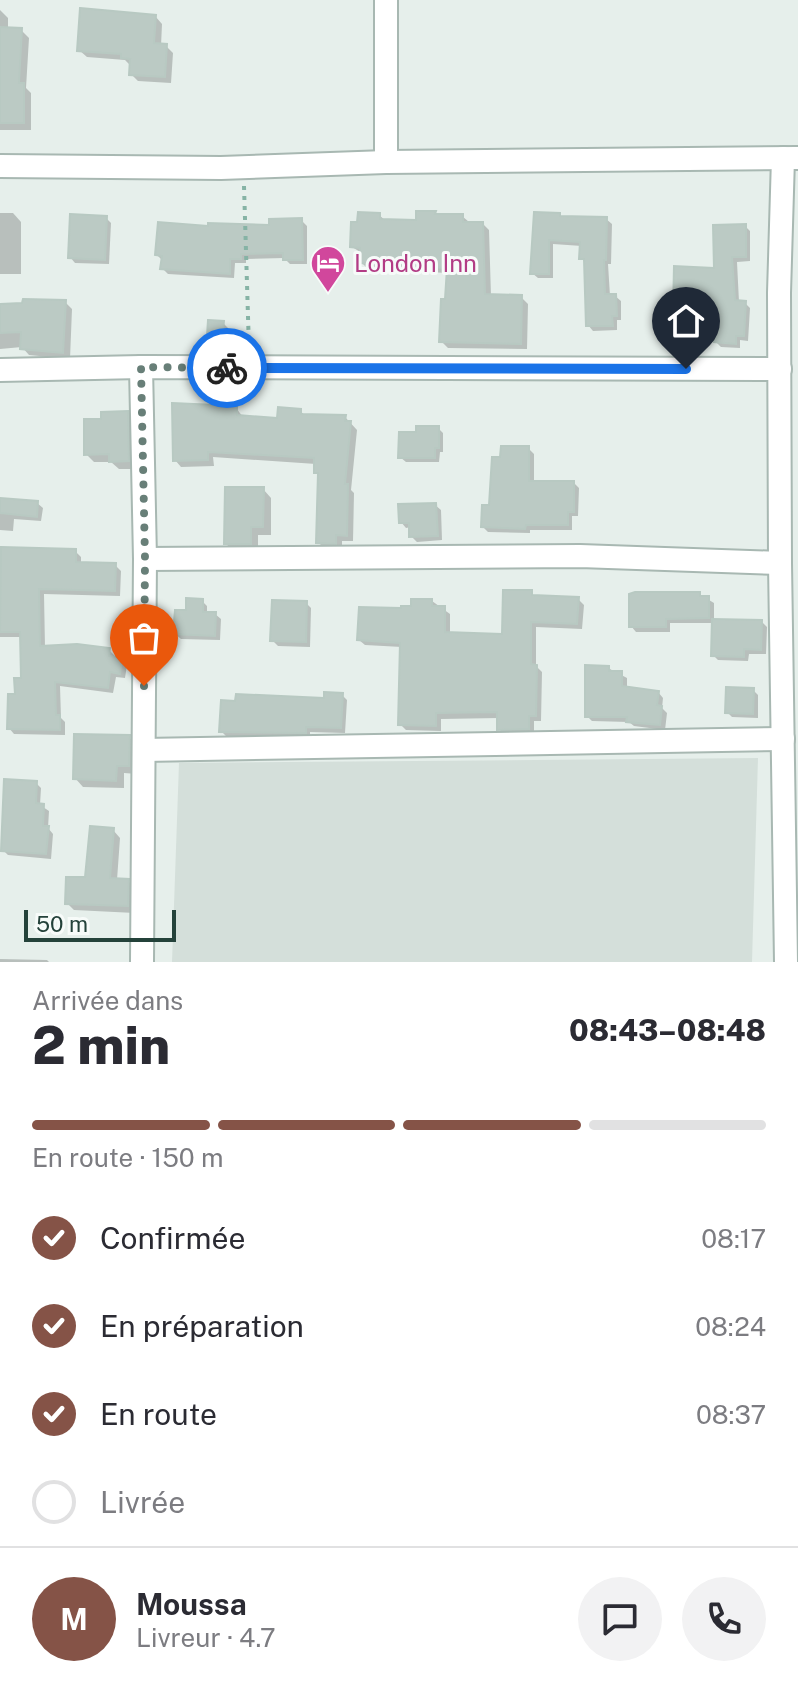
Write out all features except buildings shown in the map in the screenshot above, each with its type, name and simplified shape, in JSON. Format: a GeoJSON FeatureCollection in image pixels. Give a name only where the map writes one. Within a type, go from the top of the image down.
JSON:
{"type":"FeatureCollection","features":[{"type":"Feature","properties":{"kind":"street"},"geometry":{"type":"LineString","coordinates":[[386,0],[386,162]]}},
{"type":"Feature","properties":{"kind":"street"},"geometry":{"type":"LineString","coordinates":[[0,166],[243,168],[386,162],[791,158],[779,293],[783,739],[792,926],[786,962]]}},
{"type":"Feature","properties":{"kind":"street"},"geometry":{"type":"LineString","coordinates":[[0,370],[141,367],[780,369]]}},
{"type":"Feature","properties":{"kind":"street"},"geometry":{"type":"LineString","coordinates":[[141,367],[145,559],[142,962]]}},
{"type":"Feature","properties":{"kind":"street"},"geometry":{"type":"LineString","coordinates":[[145,559],[580,556],[780,563]]}},
{"type":"Feature","properties":{"kind":"street"},"geometry":{"type":"LineString","coordinates":[[144,750],[783,739]]}},
{"type":"Feature","properties":{"kind":"path"},"geometry":{"type":"LineString","coordinates":[[243,168],[250,368]]}},
{"type":"Feature","properties":{"kind":"shaded area"},"geometry":{"type":"Polygon","coordinates":[[[758,758],[752,962],[172,962],[179,763],[758,758]]]}},
{"type":"Feature","properties":{"kind":"way so far"},"geometry":{"type":"LineString","coordinates":[[144,686],[141,367],[227,368]]}},
{"type":"Feature","properties":{"kind":"place","name":"London Inn"},"geometry":{"type":"Point","coordinates":[328,294]}},
{"type":"Feature","properties":{"kind":"route"},"geometry":{"type":"LineString","coordinates":[[227,368],[686,369]]}}]}
